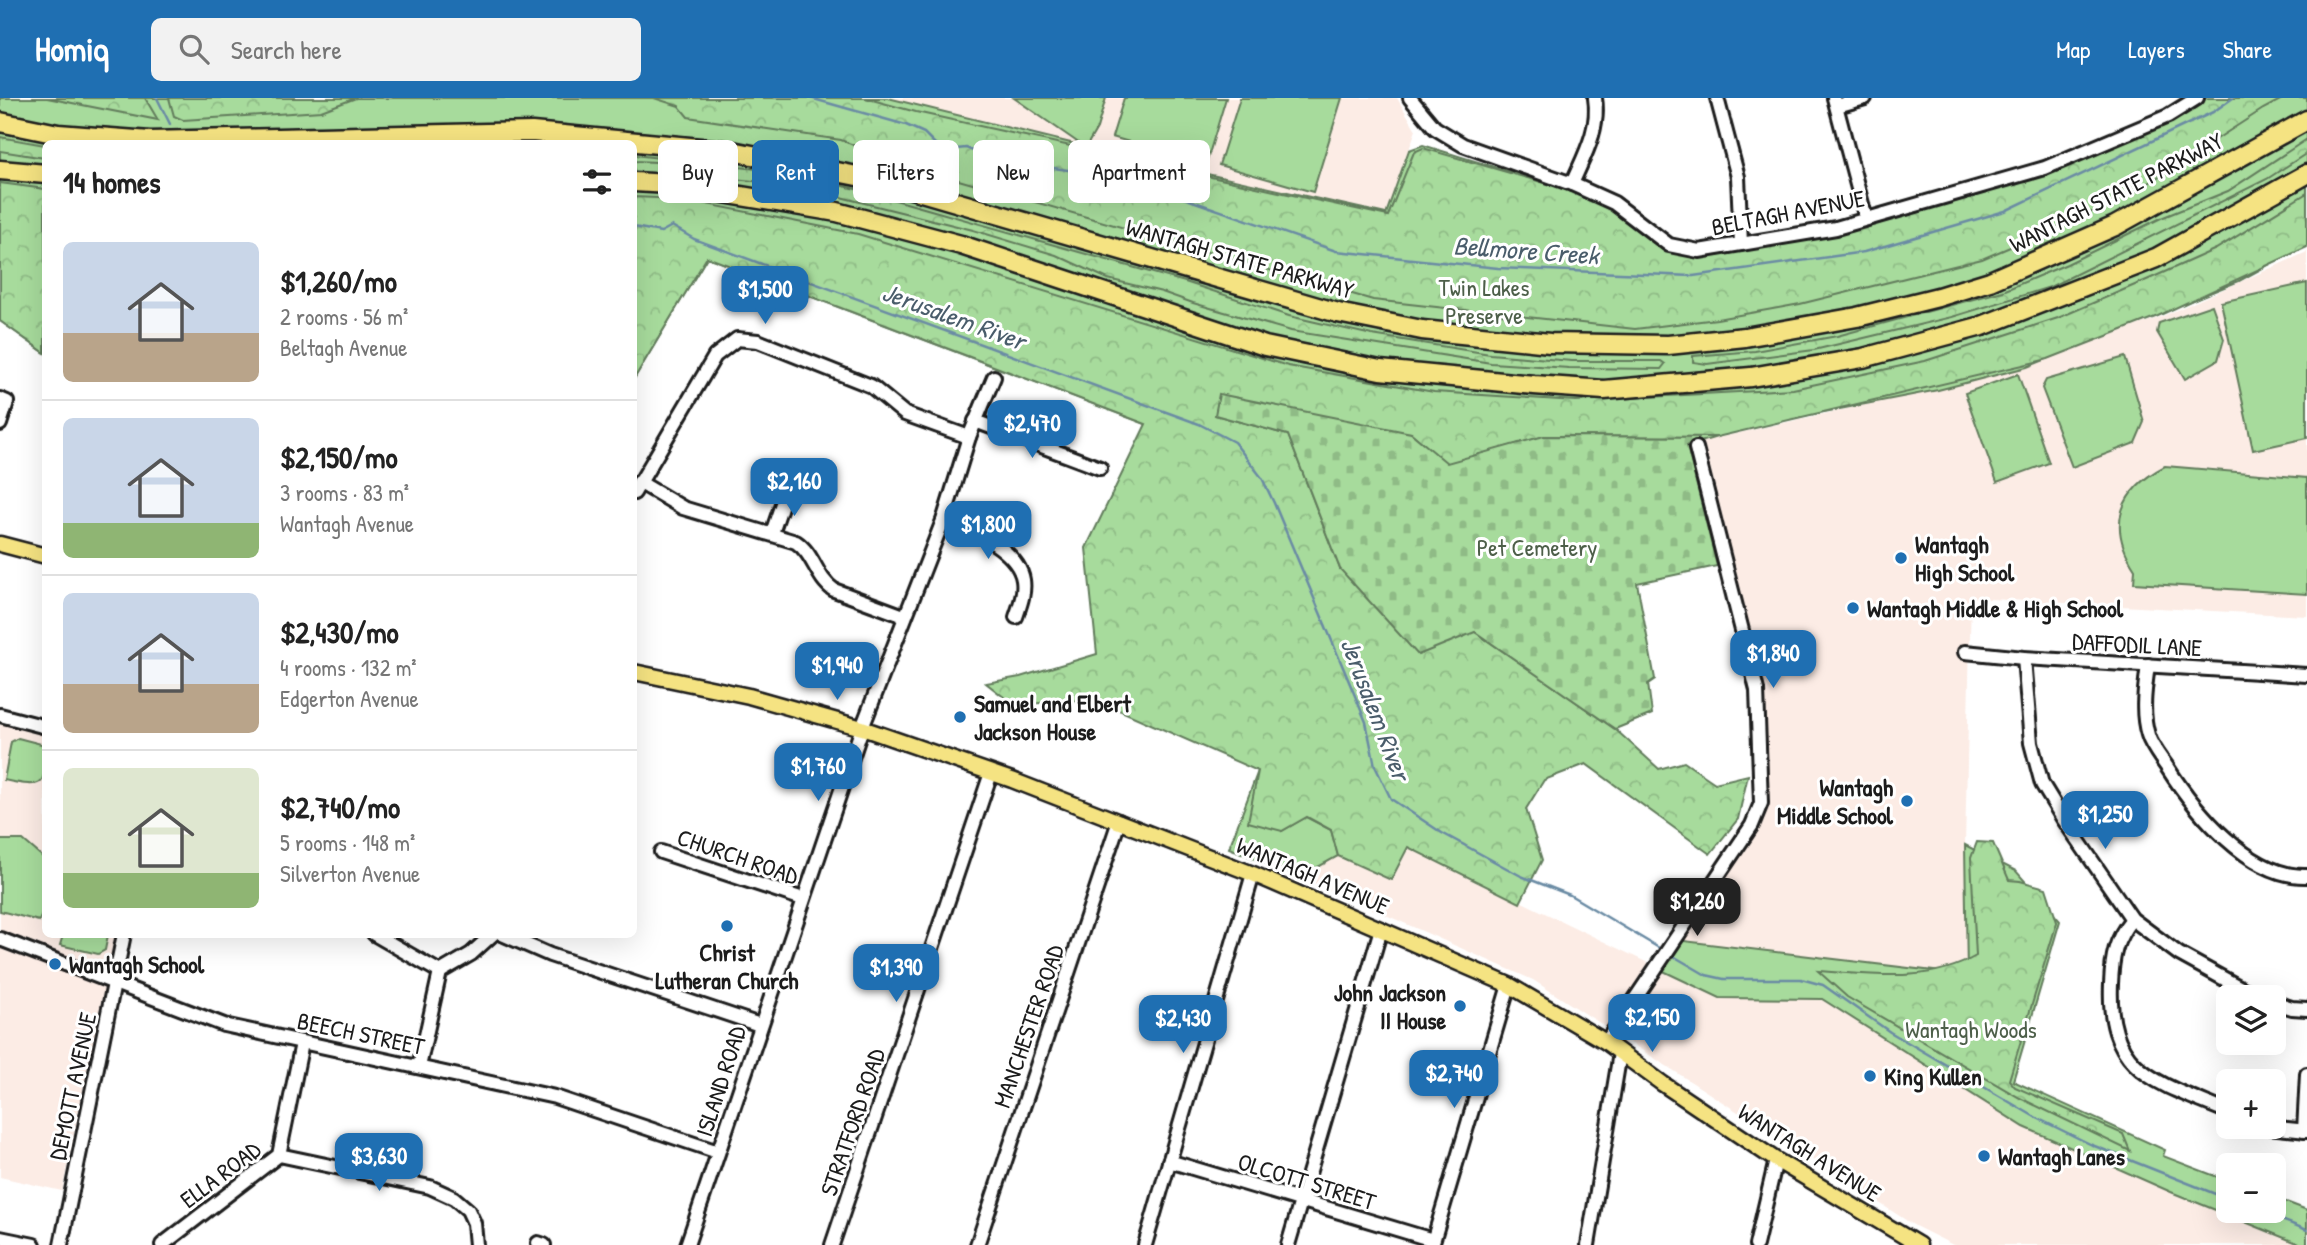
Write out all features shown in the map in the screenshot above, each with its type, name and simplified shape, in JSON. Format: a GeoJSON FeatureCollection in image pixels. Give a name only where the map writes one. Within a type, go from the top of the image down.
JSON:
{"type":"FeatureCollection","features":[{"type":"Feature","properties":{"kind":"highway","name":"WANTAGH STATE PARKWAY"},"geometry":{"type":"LineString","coordinates":[[637,141],[732,150],[887,182],[1338,313],[1422,330],[1550,343],[1668,345],[1745,337],[1857,317],[1990,281],[2115,226],[2307,120]]}},
{"type":"Feature","properties":{"kind":"highway","name":"WANTAGH STATE PARKWAY"},"geometry":{"type":"LineString","coordinates":[[0,122],[58,134],[137,140]]}},
{"type":"Feature","properties":{"kind":"highway","name":"WANTAGH STATE PARKWAY"},"geometry":{"type":"LineString","coordinates":[[192,140],[532,132],[621,140]]}},
{"type":"Feature","properties":{"kind":"highway"},"geometry":{"type":"LineString","coordinates":[[0,170],[42,174]]}},
{"type":"Feature","properties":{"kind":"highway"},"geometry":{"type":"LineString","coordinates":[[637,182],[669,184],[837,212],[961,245],[1265,346],[1380,370],[1534,386],[1604,390],[1751,377],[1826,365],[1863,358],[1982,326],[2157,258],[2307,174]]}},
{"type":"Feature","properties":{"kind":"main road"},"geometry":{"type":"LineString","coordinates":[[0,544],[42,555]]}},
{"type":"Feature","properties":{"kind":"main road","name":"WANTAGH AVENUE"},"geometry":{"type":"LineString","coordinates":[[637,673],[749,696],[862,727],[991,773],[1254,874],[1509,985],[1606,1042],[1776,1160],[1919,1245]]}},
{"type":"Feature","properties":{"kind":"street","name":"BELTAGH AVENUE"},"geometry":{"type":"LineString","coordinates":[[1410,98],[1435,128],[1463,145],[1572,184],[1614,203],[1669,245],[1699,251],[1836,228],[2045,168],[2168,116],[2197,98]]}},
{"type":"Feature","properties":{"kind":"street"},"geometry":{"type":"LineString","coordinates":[[1572,184],[1593,135],[1597,114],[1595,98]]}},
{"type":"Feature","properties":{"kind":"street"},"geometry":{"type":"LineString","coordinates":[[1717,98],[1738,177],[1741,244]]}},
{"type":"Feature","properties":{"kind":"street"},"geometry":{"type":"LineString","coordinates":[[1866,98],[1836,102],[1866,219]]}},
{"type":"Feature","properties":{"kind":"street"},"geometry":{"type":"LineString","coordinates":[[637,485],[715,356],[737,339],[758,341],[871,386],[905,414],[969,438]]}},
{"type":"Feature","properties":{"kind":"street","name":"ISLAND ROAD"},"geometry":{"type":"LineString","coordinates":[[687,1245],[862,727],[944,517],[975,421],[994,377]]}},
{"type":"Feature","properties":{"kind":"street"},"geometry":{"type":"LineString","coordinates":[[0,399],[8,402],[0,424]]}},
{"type":"Feature","properties":{"kind":"street"},"geometry":{"type":"LineString","coordinates":[[975,421],[1100,468]]}},
{"type":"Feature","properties":{"kind":"street"},"geometry":{"type":"LineString","coordinates":[[1606,1042],[1751,828],[1760,803],[1757,690],[1696,448]]}},
{"type":"Feature","properties":{"kind":"street"},"geometry":{"type":"LineString","coordinates":[[637,487],[684,508],[772,533],[802,546],[820,578],[834,590],[904,616]]}},
{"type":"Feature","properties":{"kind":"street"},"geometry":{"type":"LineString","coordinates":[[772,533],[785,495],[792,488]]}},
{"type":"Feature","properties":{"kind":"street"},"geometry":{"type":"LineString","coordinates":[[944,517],[979,533],[1017,566],[1023,578],[1023,594],[1016,617]]}},
{"type":"Feature","properties":{"kind":"street","name":"DAFFODIL LANE"},"geometry":{"type":"LineString","coordinates":[[1965,652],[2307,675]]}},
{"type":"Feature","properties":{"kind":"street"},"geometry":{"type":"LineString","coordinates":[[2024,658],[2031,743],[2042,784],[2064,820],[2132,919],[2179,954],[2235,985]]}},
{"type":"Feature","properties":{"kind":"street"},"geometry":{"type":"LineString","coordinates":[[2148,665],[2143,707],[2148,736],[2184,793],[2209,822],[2238,849],[2275,871],[2307,876]]}},
{"type":"Feature","properties":{"kind":"street"},"geometry":{"type":"LineString","coordinates":[[0,715],[42,726]]}},
{"type":"Feature","properties":{"kind":"street","name":"STRATFORD ROAD"},"geometry":{"type":"LineString","coordinates":[[832,1245],[991,773]]}},
{"type":"Feature","properties":{"kind":"street","name":"MANCHESTER ROAD"},"geometry":{"type":"LineString","coordinates":[[977,1245],[1119,821]]}},
{"type":"Feature","properties":{"kind":"street","name":"CHURCH ROAD"},"geometry":{"type":"LineString","coordinates":[[661,852],[803,899]]}},
{"type":"Feature","properties":{"kind":"street"},"geometry":{"type":"LineString","coordinates":[[1145,1245],[1254,874]]}},
{"type":"Feature","properties":{"kind":"street"},"geometry":{"type":"LineString","coordinates":[[2132,919],[2122,930],[2112,954],[2110,1002],[2115,1035],[2131,1063],[2163,1085],[2216,1107]]}},
{"type":"Feature","properties":{"kind":"street"},"geometry":{"type":"LineString","coordinates":[[1288,1245],[1381,929]]}},
{"type":"Feature","properties":{"kind":"street","name":"DEMOTT AVENUE"},"geometry":{"type":"LineString","coordinates":[[61,1245],[123,938]]}},
{"type":"Feature","properties":{"kind":"street"},"geometry":{"type":"LineString","coordinates":[[381,938],[440,972]]}},
{"type":"Feature","properties":{"kind":"street"},"geometry":{"type":"LineString","coordinates":[[419,1067],[440,972],[471,954],[489,938]]}},
{"type":"Feature","properties":{"kind":"street"},"geometry":{"type":"LineString","coordinates":[[511,938],[550,955],[760,1025]]}},
{"type":"Feature","properties":{"kind":"street","name":"BEECH STREET"},"geometry":{"type":"LineString","coordinates":[[0,939],[224,1025],[555,1097],[718,1152]]}},
{"type":"Feature","properties":{"kind":"street"},"geometry":{"type":"LineString","coordinates":[[1432,1243],[1509,985]]}},
{"type":"Feature","properties":{"kind":"street"},"geometry":{"type":"LineString","coordinates":[[2286,1006],[2307,1009]]}},
{"type":"Feature","properties":{"kind":"street","name":"ELLA ROAD"},"geometry":{"type":"LineString","coordinates":[[162,1245],[279,1155],[302,1043]]}},
{"type":"Feature","properties":{"kind":"street"},"geometry":{"type":"LineString","coordinates":[[1588,1245],[1620,1053]]}},
{"type":"Feature","properties":{"kind":"street"},"geometry":{"type":"LineString","coordinates":[[2286,1129],[2306,1131],[2307,1074]]}},
{"type":"Feature","properties":{"kind":"street"},"geometry":{"type":"LineString","coordinates":[[279,1155],[430,1187],[442,1192],[468,1210],[474,1223],[476,1245]]}},
{"type":"Feature","properties":{"kind":"street"},"geometry":{"type":"LineString","coordinates":[[1756,1245],[1776,1160]]}},
{"type":"Feature","properties":{"kind":"street","name":"OLCOTT STREET"},"geometry":{"type":"LineString","coordinates":[[1170,1161],[1432,1243]]}},
{"type":"Feature","properties":{"kind":"street"},"geometry":{"type":"LineString","coordinates":[[0,1238],[34,1245]]}},
{"type":"Feature","properties":{"kind":"shaded area"},"geometry":{"type":"Polygon","coordinates":[[[888,98],[1397,98],[1416,130],[1386,214],[1210,175],[1210,140],[1068,140],[1068,143],[888,98]]]}},
{"type":"Feature","properties":{"kind":"shaded area","name":"Wantagh Middle & High School"},"geometry":{"type":"Polygon","coordinates":[[[2307,252],[2307,616],[1971,598],[1965,845],[1968,975],[1676,940],[1760,804],[1757,695],[1694,443],[1986,378],[2161,317],[2307,252]]]}},
{"type":"Feature","properties":{"kind":"shaded area","name":"Wantagh School"},"geometry":{"type":"Polygon","coordinates":[[[0,721],[42,732],[42,938],[114,938],[62,1191],[0,1177],[0,721]]]}},
{"type":"Feature","properties":{"kind":"shaded area"},"geometry":{"type":"Polygon","coordinates":[[[1407,846],[1720,998],[1822,999],[2024,1127],[2216,1210],[2216,1223],[2248,1223],[2302,1245],[1953,1245],[1915,1226],[1533,980],[1300,877],[1338,856],[1391,880],[1407,846]]]}},
{"type":"Feature","properties":{"kind":"green space","name":"Twin Lakes Preserve"},"geometry":{"type":"Polygon","coordinates":[[[0,98],[888,98],[1068,142],[1068,203],[1210,203],[1210,175],[1386,214],[1409,150],[1423,145],[1520,175],[1572,197],[1694,258],[1922,211],[2204,98],[2307,98],[2307,244],[2239,281],[2027,367],[1938,390],[1711,434],[1161,430],[707,257],[637,374],[637,140],[42,140],[42,351],[0,321],[0,98]]]}},
{"type":"Feature","properties":{"kind":"green space"},"geometry":{"type":"Polygon","coordinates":[[[47,98],[145,98],[158,120],[47,98]]]}},
{"type":"Feature","properties":{"kind":"green space"},"geometry":{"type":"Polygon","coordinates":[[[169,98],[356,98],[321,111],[183,120],[174,116],[169,98]]]}},
{"type":"Feature","properties":{"kind":"green space"},"geometry":{"type":"Polygon","coordinates":[[[654,98],[865,98],[1043,140],[973,140],[973,184],[959,180],[959,140],[853,140],[853,145],[841,140],[688,117],[679,106],[654,98]]]}},
{"type":"Feature","properties":{"kind":"green space","name":"Twin Lakes Preserve"},"geometry":{"type":"Polygon","coordinates":[[[1014,98],[1106,98],[1097,128],[1090,140],[1074,140],[1014,98]]]}},
{"type":"Feature","properties":{"kind":"green space"},"geometry":{"type":"Polygon","coordinates":[[[1124,98],[1226,98],[1210,151],[1210,140],[1122,140],[1112,137],[1124,98]]]}},
{"type":"Feature","properties":{"kind":"green space"},"geometry":{"type":"Polygon","coordinates":[[[1240,98],[1342,98],[1313,192],[1219,165],[1240,98]]]}},
{"type":"Feature","properties":{"kind":"green space"},"geometry":{"type":"Polygon","coordinates":[[[2197,98],[2284,98],[2127,197],[1982,259],[1800,304],[1717,319],[1635,329],[1373,300],[1038,203],[1054,203],[1054,142],[1068,145],[1068,203],[1210,203],[1210,177],[1388,216],[1414,152],[1423,148],[1614,203],[1669,245],[1699,251],[1836,228],[2045,168],[2197,98]]]}},
{"type":"Feature","properties":{"kind":"green space"},"geometry":{"type":"Polygon","coordinates":[[[0,137],[42,144],[42,158],[0,151],[0,137]]]}},
{"type":"Feature","properties":{"kind":"green space"},"geometry":{"type":"Polygon","coordinates":[[[2307,139],[2307,153],[2267,179],[2050,287],[1952,317],[1814,350],[1707,364],[1693,362],[1693,356],[1755,351],[1837,336],[2003,291],[2067,264],[2161,218],[2228,191],[2307,139]]]}},
{"type":"Feature","properties":{"kind":"green space"},"geometry":{"type":"Polygon","coordinates":[[[637,155],[658,158],[658,162],[637,161],[637,155]]]}},
{"type":"Feature","properties":{"kind":"green space"},"geometry":{"type":"Polygon","coordinates":[[[738,167],[752,168],[752,181],[738,179],[738,167]]]}},
{"type":"Feature","properties":{"kind":"green space"},"geometry":{"type":"Polygon","coordinates":[[[0,183],[42,189],[42,351],[0,321],[0,183]]]}},
{"type":"Feature","properties":{"kind":"green space"},"geometry":{"type":"Polygon","coordinates":[[[839,185],[853,188],[853,200],[839,197],[839,185]]]}},
{"type":"Feature","properties":{"kind":"green space"},"geometry":{"type":"Polygon","coordinates":[[[2307,193],[2307,247],[2158,316],[2048,359],[1717,437],[1545,436],[1447,464],[1411,433],[1215,415],[1288,435],[1340,569],[1475,632],[1615,729],[1659,769],[1684,762],[1715,783],[1748,775],[1738,819],[1710,854],[1586,764],[1544,780],[1526,809],[1542,860],[1520,903],[1408,847],[1391,880],[1338,856],[1331,830],[1307,817],[1282,831],[1248,822],[1258,771],[1094,699],[1014,705],[986,683],[1020,677],[1097,654],[1086,548],[1146,424],[707,257],[637,374],[637,197],[658,198],[658,203],[702,203],[858,234],[1288,366],[1434,392],[1576,401],[1793,389],[1925,361],[2058,318],[2216,249],[2307,193]]]}},
{"type":"Feature","properties":{"kind":"green space"},"geometry":{"type":"Polygon","coordinates":[[[864,203],[906,203],[1185,282],[1289,316],[1372,335],[1490,354],[1572,361],[1661,361],[1665,364],[1661,369],[1569,368],[1491,363],[1291,331],[1162,292],[1108,279],[1056,255],[973,230],[864,203]]]}},
{"type":"Feature","properties":{"kind":"green space"},"geometry":{"type":"Polygon","coordinates":[[[2307,283],[2307,438],[2253,450],[2221,302],[2307,283]]]}},
{"type":"Feature","properties":{"kind":"green space"},"geometry":{"type":"Polygon","coordinates":[[[2212,305],[2224,339],[2218,360],[2185,379],[2157,332],[2159,323],[2212,305]]]}},
{"type":"Feature","properties":{"kind":"green space"},"geometry":{"type":"Polygon","coordinates":[[[2125,357],[2144,422],[2135,443],[2072,467],[2042,388],[2046,380],[2125,357]]]}},
{"type":"Feature","properties":{"kind":"green space"},"geometry":{"type":"Polygon","coordinates":[[[2018,374],[2049,463],[1997,482],[1965,393],[2018,374]]]}},
{"type":"Feature","properties":{"kind":"green space","name":"Pet Cemetery"},"geometry":{"type":"Polygon","coordinates":[[[1219,394],[1411,433],[1447,463],[1544,436],[1717,437],[1687,446],[1717,566],[1637,583],[1655,679],[1648,684],[1652,714],[1615,729],[1475,632],[1418,655],[1340,569],[1288,435],[1215,415],[1219,394]]]}},
{"type":"Feature","properties":{"kind":"green space"},"geometry":{"type":"Polygon","coordinates":[[[2165,466],[2307,478],[2307,594],[2134,583],[2135,569],[2121,538],[2122,510],[2137,486],[2165,466]]]}},
{"type":"Feature","properties":{"kind":"green space"},"geometry":{"type":"Polygon","coordinates":[[[18,738],[42,744],[41,781],[28,784],[4,780],[11,742],[18,738]]]}},
{"type":"Feature","properties":{"kind":"green space"},"geometry":{"type":"Polygon","coordinates":[[[1258,771],[1282,831],[1306,817],[1331,830],[1338,856],[1300,877],[1229,848],[1258,771]]]}},
{"type":"Feature","properties":{"kind":"green space"},"geometry":{"type":"Polygon","coordinates":[[[0,840],[23,840],[42,856],[42,914],[39,921],[0,911],[0,840]]]}},
{"type":"Feature","properties":{"kind":"green space"},"geometry":{"type":"Polygon","coordinates":[[[1977,842],[1993,843],[2009,880],[2046,888],[2057,922],[2009,1080],[2015,1087],[2123,1134],[2130,1151],[2020,1098],[1847,997],[1818,971],[1879,975],[1919,974],[1958,965],[1976,956],[1971,858],[1977,842]]]}},
{"type":"Feature","properties":{"kind":"green space","name":"Wantagh Woods"},"geometry":{"type":"Polygon","coordinates":[[[1965,845],[2016,871],[2060,921],[2013,1081],[2165,1150],[2163,1156],[2216,1176],[2216,1210],[2024,1127],[1822,999],[1720,998],[1657,968],[1676,940],[1967,975],[1965,845]]]}},
{"type":"Feature","properties":{"kind":"green space"},"geometry":{"type":"Polygon","coordinates":[[[62,938],[107,938],[105,950],[98,954],[60,945],[62,938]]]}},
{"type":"Feature","properties":{"kind":"green space","name":"Wantagh Woods"},"geometry":{"type":"Polygon","coordinates":[[[2286,1202],[2307,1210],[2307,1245],[2248,1223],[2286,1223],[2286,1202]]]}},
{"type":"Feature","properties":{"kind":"waterway","name":"Jerusalem River"},"geometry":{"type":"LineString","coordinates":[[157,98],[170,124]]}},
{"type":"Feature","properties":{"kind":"waterway","name":"Bellmore Creek"},"geometry":{"type":"LineString","coordinates":[[810,98],[906,125],[924,133],[935,144],[947,150],[966,148],[996,160],[1126,178],[1336,251],[1498,268],[1693,276],[1864,252],[2005,211],[2213,112],[2233,98]]}},
{"type":"Feature","properties":{"kind":"waterway","name":"Jerusalem River"},"geometry":{"type":"LineString","coordinates":[[637,228],[661,232],[672,226],[694,239],[1199,424],[1234,442],[1262,478],[1274,503],[1366,722],[1375,766],[1391,799],[1442,833],[1521,876],[1570,895],[1664,951]]}},
{"type":"Feature","properties":{"kind":"waterway","name":"Jerusalem River"},"geometry":{"type":"LineString","coordinates":[[1670,954],[1706,975],[1724,979],[1801,979],[1823,985],[1890,1032],[2035,1117],[2092,1145],[2216,1194]]}},
{"type":"Feature","properties":{"kind":"waterway","name":"Jerusalem River"},"geometry":{"type":"LineString","coordinates":[[2286,1222],[2307,1230]]}},
{"type":"Feature","properties":{"kind":"place","name":"Wantagh High School"},"geometry":{"type":"Point","coordinates":[1901,558]}},
{"type":"Feature","properties":{"kind":"place","name":"Wantagh Middle & High School"},"geometry":{"type":"Point","coordinates":[1853,608]}},
{"type":"Feature","properties":{"kind":"place","name":"Samuel and Elbert Jackson House"},"geometry":{"type":"Point","coordinates":[960,717]}},
{"type":"Feature","properties":{"kind":"place","name":"Wantagh Middle School"},"geometry":{"type":"Point","coordinates":[1907,801]}},
{"type":"Feature","properties":{"kind":"place","name":"Christ Lutheran Church"},"geometry":{"type":"Point","coordinates":[727,926]}},
{"type":"Feature","properties":{"kind":"place","name":"Wantagh School"},"geometry":{"type":"Point","coordinates":[55,964]}},
{"type":"Feature","properties":{"kind":"place","name":"John Jackson II House"},"geometry":{"type":"Point","coordinates":[1460,1006]}},
{"type":"Feature","properties":{"kind":"place","name":"King Kullen"},"geometry":{"type":"Point","coordinates":[1870,1076]}},
{"type":"Feature","properties":{"kind":"place","name":"Wantagh Lanes"},"geometry":{"type":"Point","coordinates":[1984,1156]}}]}
